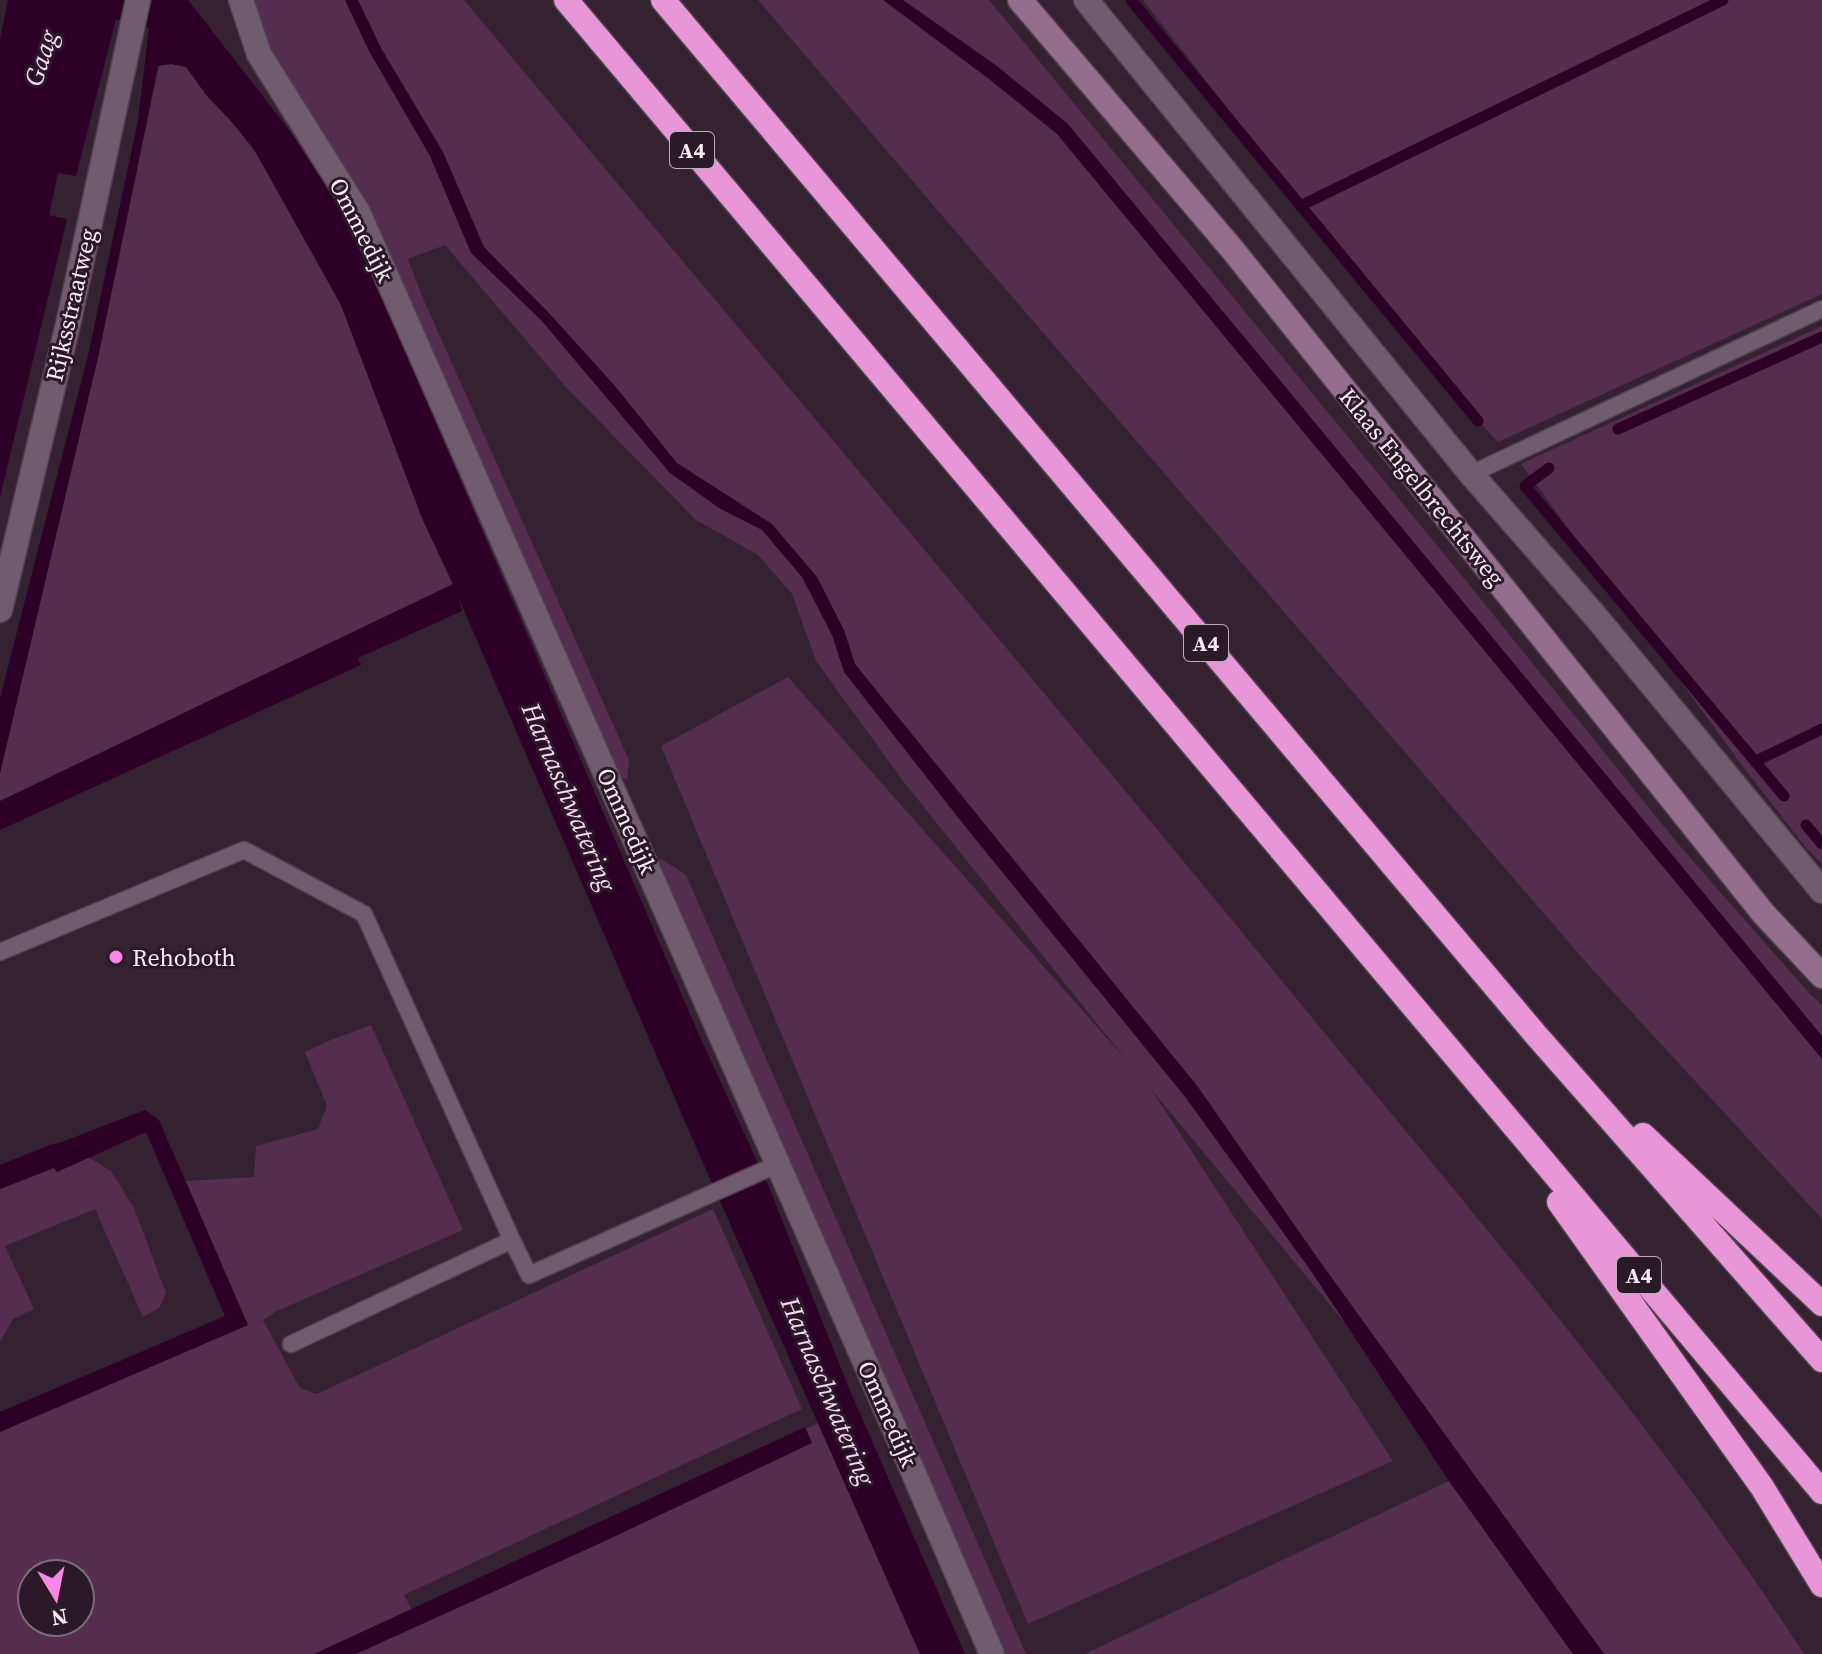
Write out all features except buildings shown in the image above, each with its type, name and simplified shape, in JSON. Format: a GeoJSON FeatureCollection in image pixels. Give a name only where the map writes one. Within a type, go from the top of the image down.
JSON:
{"type":"FeatureCollection","features":[{"type":"Feature","properties":{"kind":"highway","name":"A4"},"geometry":{"type":"LineString","coordinates":[[566,0],[1822,1492]]}},
{"type":"Feature","properties":{"kind":"highway","name":"A4"},"geometry":{"type":"LineString","coordinates":[[663,0],[1536,1035],[1822,1360]]}},
{"type":"Feature","properties":{"kind":"highway","name":"A4"},"geometry":{"type":"LineString","coordinates":[[1536,1035],[1822,1304]]}},
{"type":"Feature","properties":{"kind":"highway","name":"A4"},"geometry":{"type":"LineString","coordinates":[[1455,1057],[1762,1487],[1822,1585]]}},
{"type":"Feature","properties":{"kind":"main road","name":"Klaas Engelbrechtsweg"},"geometry":{"type":"LineString","coordinates":[[1020,0],[1232,249],[1763,913],[1822,976]]}},
{"type":"Feature","properties":{"kind":"street","name":"Rijksstraatweg"},"geometry":{"type":"LineString","coordinates":[[0,610],[69,320],[138,0]]}},
{"type":"Feature","properties":{"kind":"street","name":"Ommedijk"},"geometry":{"type":"LineString","coordinates":[[241,0],[259,54],[358,212],[771,1168],[992,1654]]}},
{"type":"Feature","properties":{"kind":"street","name":"Klaas Engelbrechtsweg"},"geometry":{"type":"LineString","coordinates":[[1086,0],[1471,474],[1596,617],[1822,891]]}},
{"type":"Feature","properties":{"kind":"lane"},"geometry":{"type":"LineString","coordinates":[[1471,474],[1822,309]]}},
{"type":"Feature","properties":{"kind":"lane"},"geometry":{"type":"LineString","coordinates":[[0,952],[244,850],[364,914],[529,1275],[771,1168]]}},
{"type":"Feature","properties":{"kind":"lane"},"geometry":{"type":"LineString","coordinates":[[291,1344],[512,1240]]}},
{"type":"Feature","properties":{"kind":"shaded area"},"geometry":{"type":"Polygon","coordinates":[[[249,0],[464,0],[1092,751],[1561,1321],[1686,1485],[1804,1654],[1604,1654],[1495,1504],[1151,1089],[1393,1461],[1028,1624],[661,746],[788,677],[1127,1061],[903,781],[816,661],[792,594],[758,555],[696,520],[565,386],[445,245],[408,259],[629,760],[627,780],[612,771],[267,50],[249,0]]]}},
{"type":"Feature","properties":{"kind":"shaded area"},"geometry":{"type":"Polygon","coordinates":[[[758,0],[989,0],[1679,845],[1822,1005],[1822,1219],[1591,968],[758,0]]]}},
{"type":"Feature","properties":{"kind":"shaded area"},"geometry":{"type":"Polygon","coordinates":[[[1143,0],[1822,0],[1822,294],[1498,442],[1443,384],[1143,0]]]}},
{"type":"Feature","properties":{"kind":"shaded area"},"geometry":{"type":"Polygon","coordinates":[[[171,64],[186,67],[255,151],[341,305],[422,518],[453,585],[0,801],[0,773],[99,353],[159,66],[171,64]]]}},
{"type":"Feature","properties":{"kind":"shaded area"},"geometry":{"type":"Polygon","coordinates":[[[1822,326],[1822,864],[1744,768],[1521,464],[1822,326]]]}},
{"type":"Feature","properties":{"kind":"shaded area"},"geometry":{"type":"Polygon","coordinates":[[[660,858],[686,875],[1026,1654],[1001,1654],[657,870],[660,858]]]}},
{"type":"Feature","properties":{"kind":"shaded area"},"geometry":{"type":"Polygon","coordinates":[[[371,1025],[463,1230],[277,1311],[263,1320],[300,1388],[317,1394],[713,1209],[802,1409],[404,1595],[412,1610],[818,1423],[920,1654],[0,1654],[0,1432],[247,1325],[186,1181],[254,1177],[256,1146],[318,1129],[327,1106],[305,1052],[371,1025]]]}},
{"type":"Feature","properties":{"kind":"shaded area"},"geometry":{"type":"Polygon","coordinates":[[[88,1157],[111,1171],[134,1208],[166,1293],[159,1308],[143,1317],[95,1209],[5,1246],[34,1309],[13,1319],[0,1342],[0,1189],[54,1168],[57,1172],[88,1157]]]}},
{"type":"Feature","properties":{"kind":"shaded area"},"geometry":{"type":"Polygon","coordinates":[[[1449,1481],[1573,1654],[1085,1654],[1449,1481]]]}},
{"type":"Feature","properties":{"kind":"water"},"geometry":{"type":"Polygon","coordinates":[[[8,0],[188,0],[287,127],[347,216],[699,1035],[769,1187],[848,1386],[965,1654],[920,1654],[459,599],[462,611],[358,658],[361,665],[0,830],[0,801],[453,584],[422,518],[341,305],[255,151],[186,67],[171,64],[158,66],[99,353],[0,773],[0,698],[89,351],[138,120],[149,28],[116,19],[76,176],[58,173],[49,215],[67,219],[0,497],[0,39],[8,0]]]}},
{"type":"Feature","properties":{"kind":"water"},"geometry":{"type":"Polygon","coordinates":[[[345,0],[358,0],[381,48],[443,152],[484,247],[615,386],[677,463],[772,524],[817,577],[844,630],[855,664],[1198,1087],[1321,1263],[1604,1654],[1573,1654],[1449,1481],[1311,1271],[1186,1098],[844,672],[832,635],[802,577],[762,530],[719,508],[670,473],[541,320],[471,253],[430,156],[369,51],[345,0]]]}},
{"type":"Feature","properties":{"kind":"water"},"geometry":{"type":"Polygon","coordinates":[[[883,0],[903,0],[997,66],[1068,124],[1822,1036],[1822,1059],[1057,134],[883,0]]]}},
{"type":"Feature","properties":{"kind":"water"},"geometry":{"type":"Polygon","coordinates":[[[145,1110],[159,1120],[248,1325],[0,1432],[0,1412],[225,1316],[146,1132],[57,1172],[54,1168],[0,1189],[0,1165],[145,1110]]]}},
{"type":"Feature","properties":{"kind":"water"},"geometry":{"type":"Polygon","coordinates":[[[805,1427],[812,1443],[603,1542],[356,1654],[314,1654],[805,1427]]]}},
{"type":"Feature","properties":{"kind":"waterway"},"geometry":{"type":"LineString","coordinates":[[1131,0],[1478,421]]}},
{"type":"Feature","properties":{"kind":"waterway"},"geometry":{"type":"LineString","coordinates":[[1300,206],[1723,0]]}},
{"type":"Feature","properties":{"kind":"waterway"},"geometry":{"type":"LineString","coordinates":[[1618,429],[1822,337]]}},
{"type":"Feature","properties":{"kind":"waterway"},"geometry":{"type":"LineString","coordinates":[[1549,468],[1525,486],[1784,796]]}},
{"type":"Feature","properties":{"kind":"waterway"},"geometry":{"type":"LineString","coordinates":[[1756,761],[1822,729]]}},
{"type":"Feature","properties":{"kind":"waterway"},"geometry":{"type":"LineString","coordinates":[[1806,825],[1822,844]]}},
{"type":"Feature","properties":{"kind":"place","name":"Rehoboth"},"geometry":{"type":"Point","coordinates":[116,957]}},
{"type":"Feature","properties":{"kind":"water label","name":"Gaag"},"geometry":{"type":"Point","coordinates":[41,58]}},
{"type":"Feature","properties":{"kind":"water label","name":"Harnaschwatering"},"geometry":{"type":"Point","coordinates":[569,797]}},
{"type":"Feature","properties":{"kind":"water label","name":"Harnaschwatering"},"geometry":{"type":"Point","coordinates":[828,1391]}}]}
